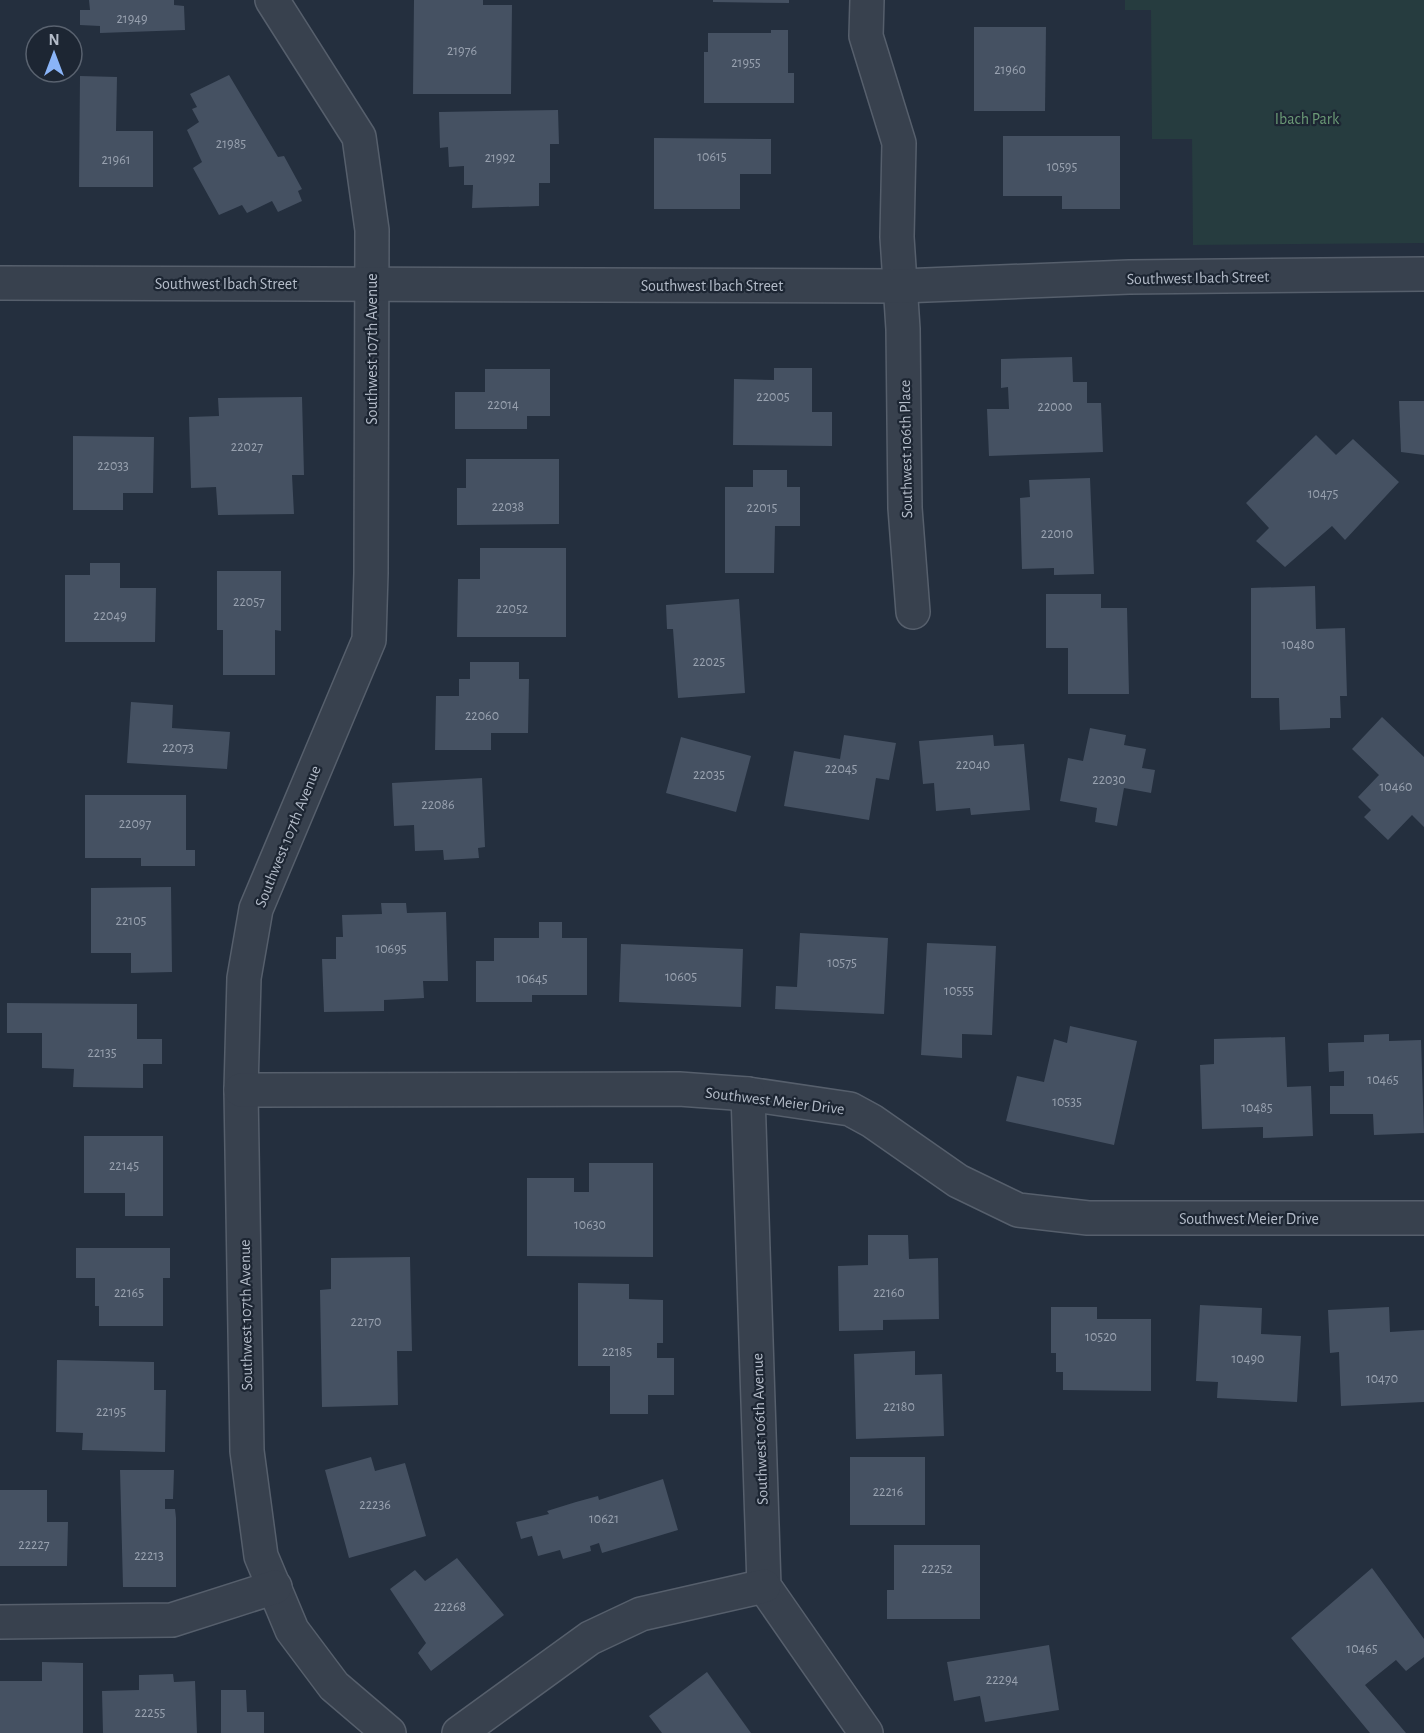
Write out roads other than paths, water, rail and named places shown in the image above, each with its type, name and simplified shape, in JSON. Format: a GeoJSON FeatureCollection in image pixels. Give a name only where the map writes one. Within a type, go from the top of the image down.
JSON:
{"type":"FeatureCollection","features":[{"type":"Feature","properties":{"kind":"street","name":"Southwest 107th Avenue"},"geometry":{"type":"LineString","coordinates":[[272,0],[359,136],[372,230],[369,640],[256,909],[244,978],[241,1089],[248,1451],[261,1556],[292,1630],[334,1686],[390,1733]]}},
{"type":"Feature","properties":{"kind":"street"},"geometry":{"type":"LineString","coordinates":[[867,0],[866,36],[899,143],[897,237],[901,286]]}},
{"type":"Feature","properties":{"kind":"street","name":"Southwest Ibach Street"},"geometry":{"type":"LineString","coordinates":[[0,283],[901,286],[1130,277],[1424,274]]}},
{"type":"Feature","properties":{"kind":"street","name":"Southwest 106th Place"},"geometry":{"type":"LineString","coordinates":[[901,286],[905,508],[913,612]]}},
{"type":"Feature","properties":{"kind":"street","name":"Southwest Meier Drive"},"geometry":{"type":"LineString","coordinates":[[241,1089],[679,1089],[748,1094],[850,1109],[873,1121],[958,1181],[1018,1210],[1088,1218],[1424,1218]]}},
{"type":"Feature","properties":{"kind":"street","name":"Southwest 106th Avenue"},"geometry":{"type":"LineString","coordinates":[[748,1094],[764,1586]]}},
{"type":"Feature","properties":{"kind":"street"},"geometry":{"type":"LineString","coordinates":[[459,1733],[590,1638],[641,1614],[764,1586],[866,1733]]}},
{"type":"Feature","properties":{"kind":"street"},"geometry":{"type":"LineString","coordinates":[[0,1622],[172,1620],[274,1587]]}},
{"type":"Feature","properties":{"kind":"park label","name":"Ibach Park"},"geometry":{"type":"Point","coordinates":[1307,118]}}]}
